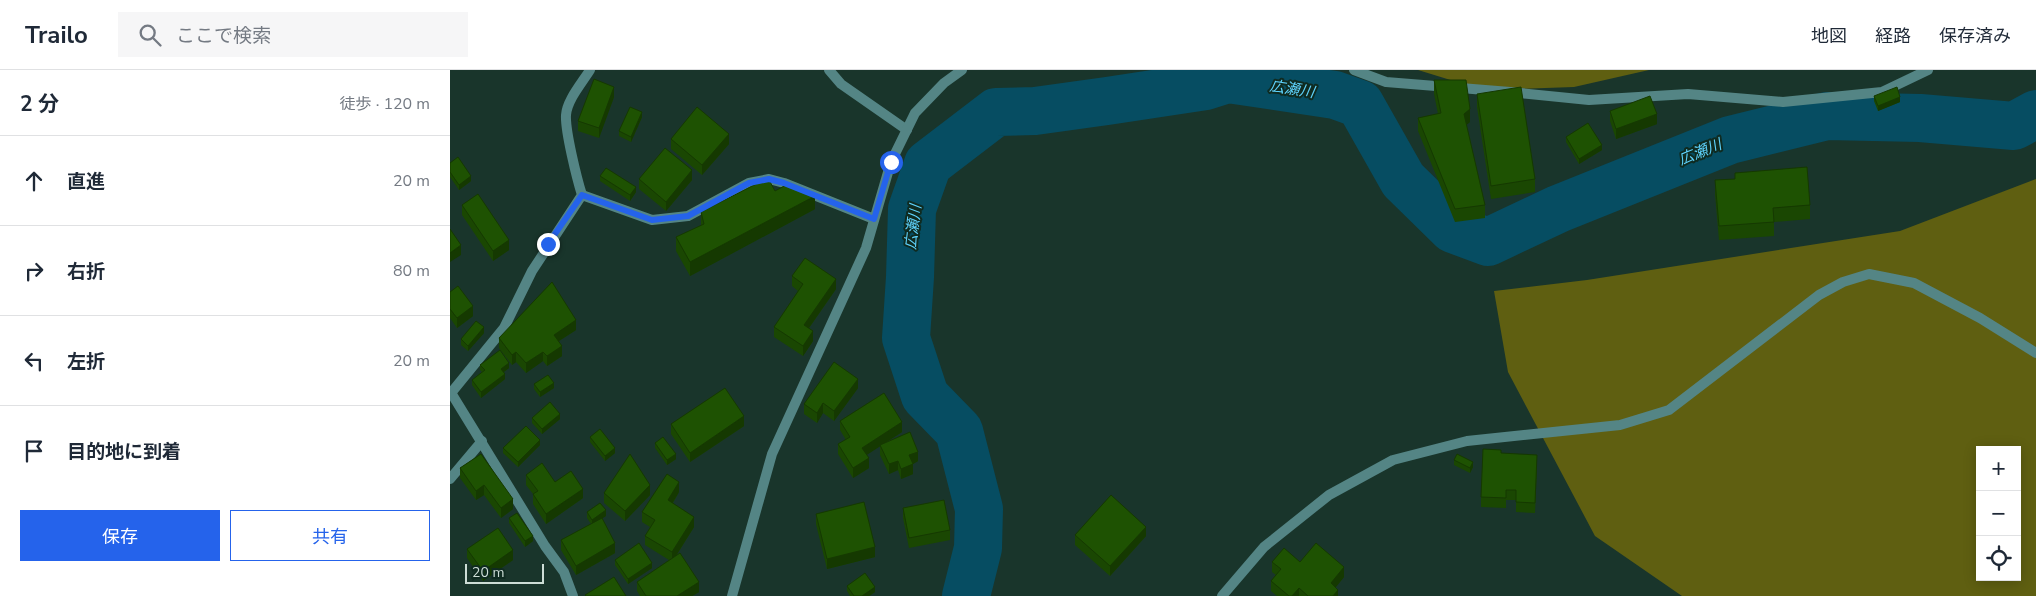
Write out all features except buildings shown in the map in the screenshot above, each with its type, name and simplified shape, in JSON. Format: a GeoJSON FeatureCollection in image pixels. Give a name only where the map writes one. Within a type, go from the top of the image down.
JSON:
{"type":"FeatureCollection","features":[{"type":"Feature","properties":{"kind":"street"},"geometry":{"type":"LineString","coordinates":[[590,70],[570,103],[566,115],[576,179],[582,195],[652,220],[688,216],[749,183],[769,179],[784,183],[874,219]]}},
{"type":"Feature","properties":{"kind":"street"},"geometry":{"type":"LineString","coordinates":[[829,70],[840,84],[907,130]]}},
{"type":"Feature","properties":{"kind":"street"},"geometry":{"type":"LineString","coordinates":[[732,596],[772,454],[866,248],[891,162],[915,113],[944,83],[962,70]]}},
{"type":"Feature","properties":{"kind":"street"},"geometry":{"type":"LineString","coordinates":[[1354,70],[1386,82],[1589,100],[1688,94],[1783,102],[1882,92],[1928,70]]}},
{"type":"Feature","properties":{"kind":"street"},"geometry":{"type":"LineString","coordinates":[[573,596],[564,572],[545,546],[451,392],[504,328],[532,271],[582,195]]}},
{"type":"Feature","properties":{"kind":"street"},"geometry":{"type":"LineString","coordinates":[[1222,596],[1264,548],[1329,494],[1393,460],[1468,440],[1620,425],[1669,410],[1819,296],[1843,282],[1869,274],[1914,283],[1980,318],[2036,353]]}},
{"type":"Feature","properties":{"kind":"street"},"geometry":{"type":"LineString","coordinates":[[450,479],[482,441]]}},
{"type":"Feature","properties":{"kind":"shaded area"},"geometry":{"type":"Polygon","coordinates":[[[1418,70],[1649,70],[1574,87],[1483,90],[1418,70]]]}},
{"type":"Feature","properties":{"kind":"shaded area"},"geometry":{"type":"Polygon","coordinates":[[[2036,179],[2036,596],[1682,596],[1595,536],[1508,372],[1494,291],[1587,280],[1900,231],[2036,179]]]}},
{"type":"Feature","properties":{"kind":"waterway","name":"広瀬川"},"geometry":{"type":"LineString","coordinates":[[966,596],[978,548],[979,509],[959,431],[925,396],[906,338],[912,209],[928,164],[996,112],[1035,111],[1107,101],[1206,86],[1228,79],[1335,95],[1360,104],[1403,180],[1453,229],[1488,242],[1558,209],[1730,140],[1827,116],[1920,118],[2014,126],[2036,114]]}},
{"type":"Feature","properties":{"kind":"route"},"geometry":{"type":"LineString","coordinates":[[548,244],[582,195],[652,220],[688,216],[749,183],[769,179],[784,183],[874,219],[891,162]]}}]}
